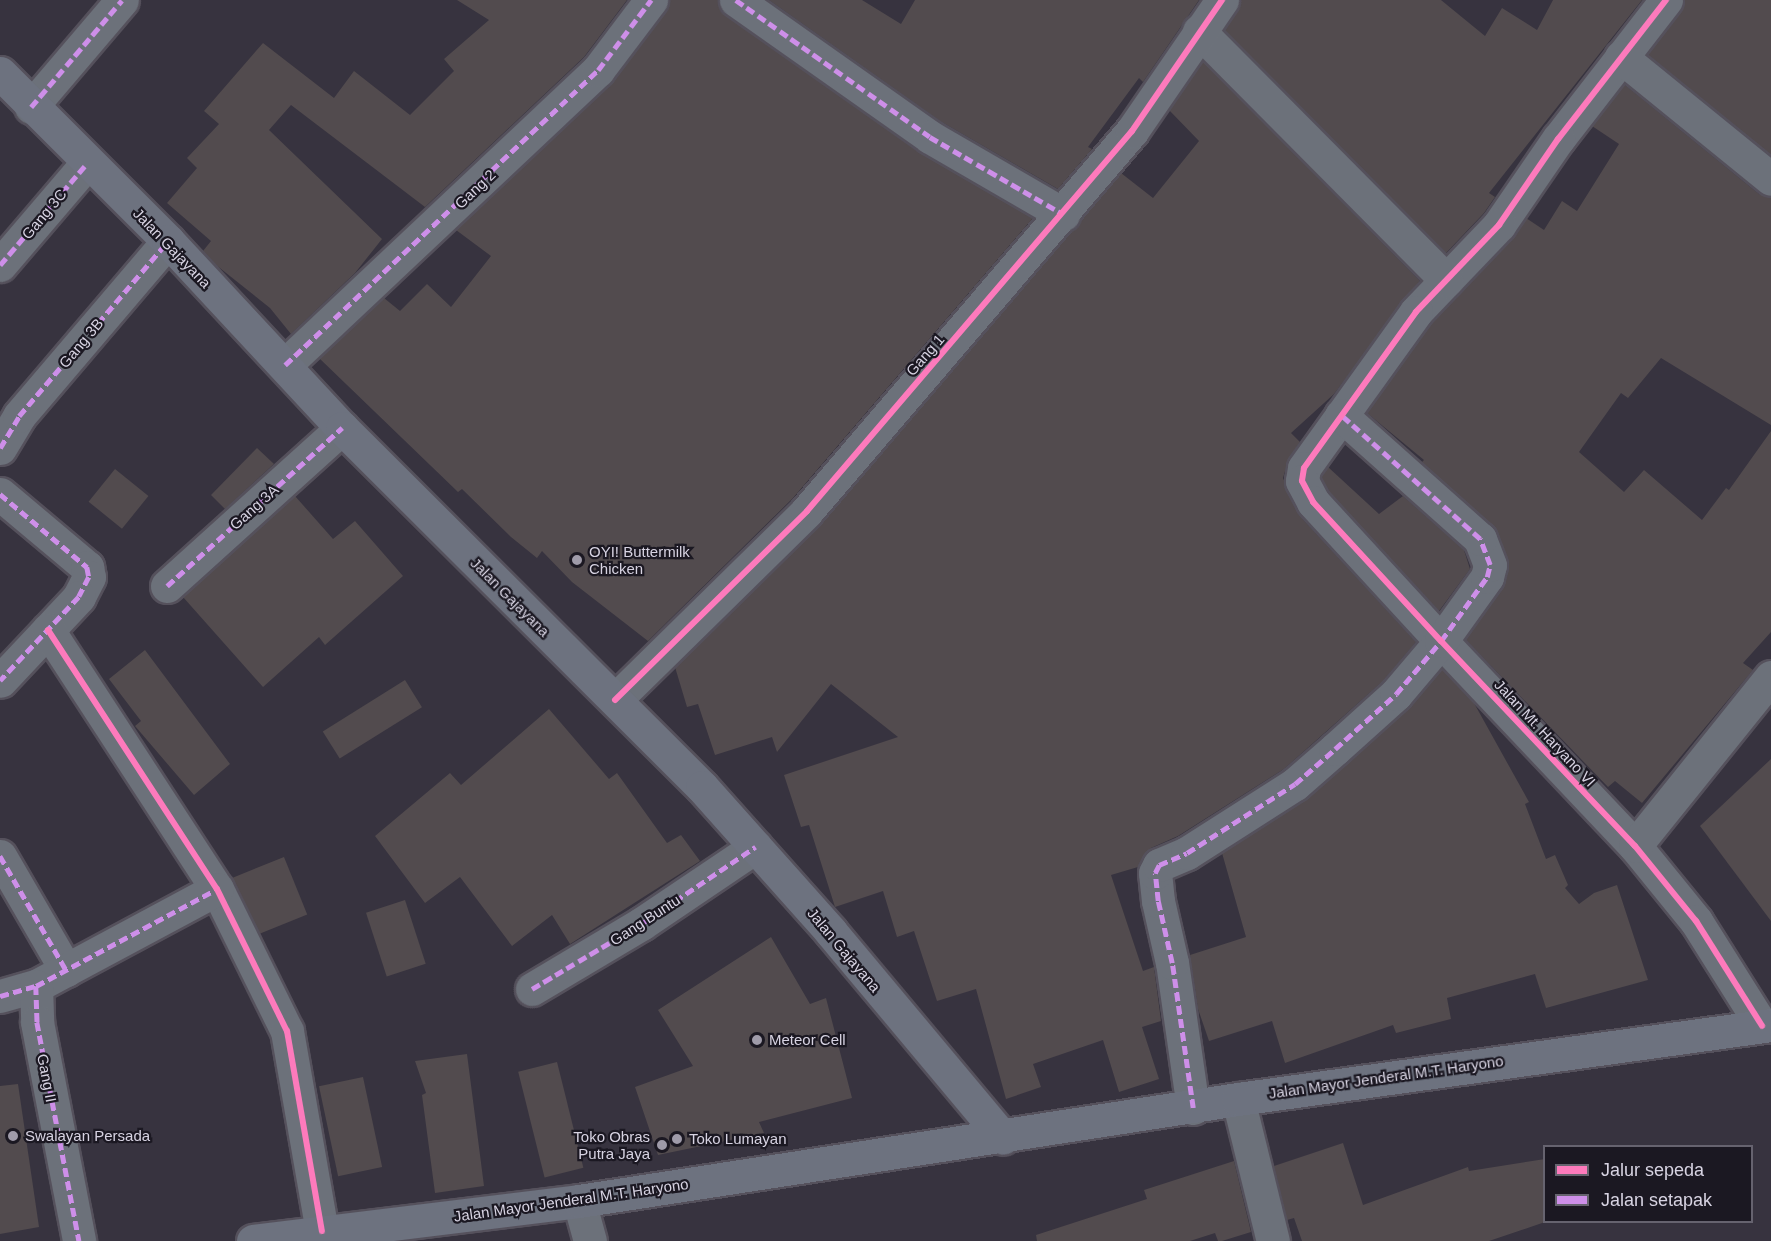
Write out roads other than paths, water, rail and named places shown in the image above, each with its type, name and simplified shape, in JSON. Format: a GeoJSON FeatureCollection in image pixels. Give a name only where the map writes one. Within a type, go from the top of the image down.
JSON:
{"type":"FeatureCollection","features":[{"type":"Feature","properties":{"kind":"main road","name":"Jalan Gajayana"},"geometry":{"type":"LineString","coordinates":[[0,72],[31,107],[168,242],[342,428],[615,700],[755,847],[1003,1138]]}},
{"type":"Feature","properties":{"kind":"main road","name":"Jalan Mayor Jenderal M.T. Haryono"},"geometry":{"type":"LineString","coordinates":[[253,1241],[579,1201],[1003,1138],[1238,1099],[1766,1025]]}},
{"type":"Feature","properties":{"kind":"street"},"geometry":{"type":"LineString","coordinates":[[31,107],[122,0]]}},
{"type":"Feature","properties":{"kind":"street","name":"Gang 2"},"geometry":{"type":"LineString","coordinates":[[285,365],[598,70],[651,0]]}},
{"type":"Feature","properties":{"kind":"street"},"geometry":{"type":"LineString","coordinates":[[736,0],[930,137],[1063,214]]}},
{"type":"Feature","properties":{"kind":"street","name":"Gang 1"},"geometry":{"type":"LineString","coordinates":[[615,700],[807,511],[1132,131],[1222,0]]}},
{"type":"Feature","properties":{"kind":"street"},"geometry":{"type":"LineString","coordinates":[[1192,1108],[1172,963],[1158,901],[1155,873],[1159,865],[1187,853],[1295,784],[1396,694],[1441,641],[1487,577],[1489,555],[1480,539],[1341,416],[1416,312],[1499,225],[1621,57],[1666,0]]}},
{"type":"Feature","properties":{"kind":"street"},"geometry":{"type":"LineString","coordinates":[[1199,31],[1446,280]]}},
{"type":"Feature","properties":{"kind":"street"},"geometry":{"type":"LineString","coordinates":[[1621,57],[1771,178]]}},
{"type":"Feature","properties":{"kind":"street","name":"Gang 3C"},"geometry":{"type":"LineString","coordinates":[[0,265],[87,163]]}},
{"type":"Feature","properties":{"kind":"street","name":"Gang 3B"},"geometry":{"type":"LineString","coordinates":[[0,448],[19,416],[168,242]]}},
{"type":"Feature","properties":{"kind":"street","name":"Jalan Mt. Haryano VI"},"geometry":{"type":"LineString","coordinates":[[1341,416],[1304,468],[1302,481],[1314,502],[1441,641],[1635,846],[1696,921],[1766,1025]]}},
{"type":"Feature","properties":{"kind":"street","name":"Gang 3A"},"geometry":{"type":"LineString","coordinates":[[167,586],[342,428]]}},
{"type":"Feature","properties":{"kind":"street"},"geometry":{"type":"LineString","coordinates":[[0,494],[87,567],[86,587],[0,681]]}},
{"type":"Feature","properties":{"kind":"street"},"geometry":{"type":"LineString","coordinates":[[48,630],[218,889],[287,1032],[322,1231]]}},
{"type":"Feature","properties":{"kind":"street"},"geometry":{"type":"LineString","coordinates":[[1635,846],[1771,677]]}},
{"type":"Feature","properties":{"kind":"street","name":"Gang Buntu"},"geometry":{"type":"LineString","coordinates":[[532,989],[641,924],[755,847]]}},
{"type":"Feature","properties":{"kind":"street"},"geometry":{"type":"LineString","coordinates":[[0,856],[66,970]]}},
{"type":"Feature","properties":{"kind":"street"},"geometry":{"type":"LineString","coordinates":[[0,996],[36,986],[218,889]]}},
{"type":"Feature","properties":{"kind":"street","name":"Gang II"},"geometry":{"type":"LineString","coordinates":[[36,986],[37,1023],[79,1241]]}},
{"type":"Feature","properties":{"kind":"street"},"geometry":{"type":"LineString","coordinates":[[1238,1099],[1273,1241]]}},
{"type":"Feature","properties":{"kind":"street"},"geometry":{"type":"LineString","coordinates":[[579,1201],[590,1241]]}},
{"type":"Feature","properties":{"kind":"place","name":"OYI! Buttermilk Chicken"},"geometry":{"type":"Point","coordinates":[577,560]}},
{"type":"Feature","properties":{"kind":"place","name":"Meteor Cell"},"geometry":{"type":"Point","coordinates":[757,1040]}},
{"type":"Feature","properties":{"kind":"place","name":"Swalayan Persada"},"geometry":{"type":"Point","coordinates":[13,1136]}},
{"type":"Feature","properties":{"kind":"place","name":"Toko Lumayan"},"geometry":{"type":"Point","coordinates":[677,1139]}},
{"type":"Feature","properties":{"kind":"place","name":"Toko Obras Putra Jaya"},"geometry":{"type":"Point","coordinates":[662,1145]}}]}
